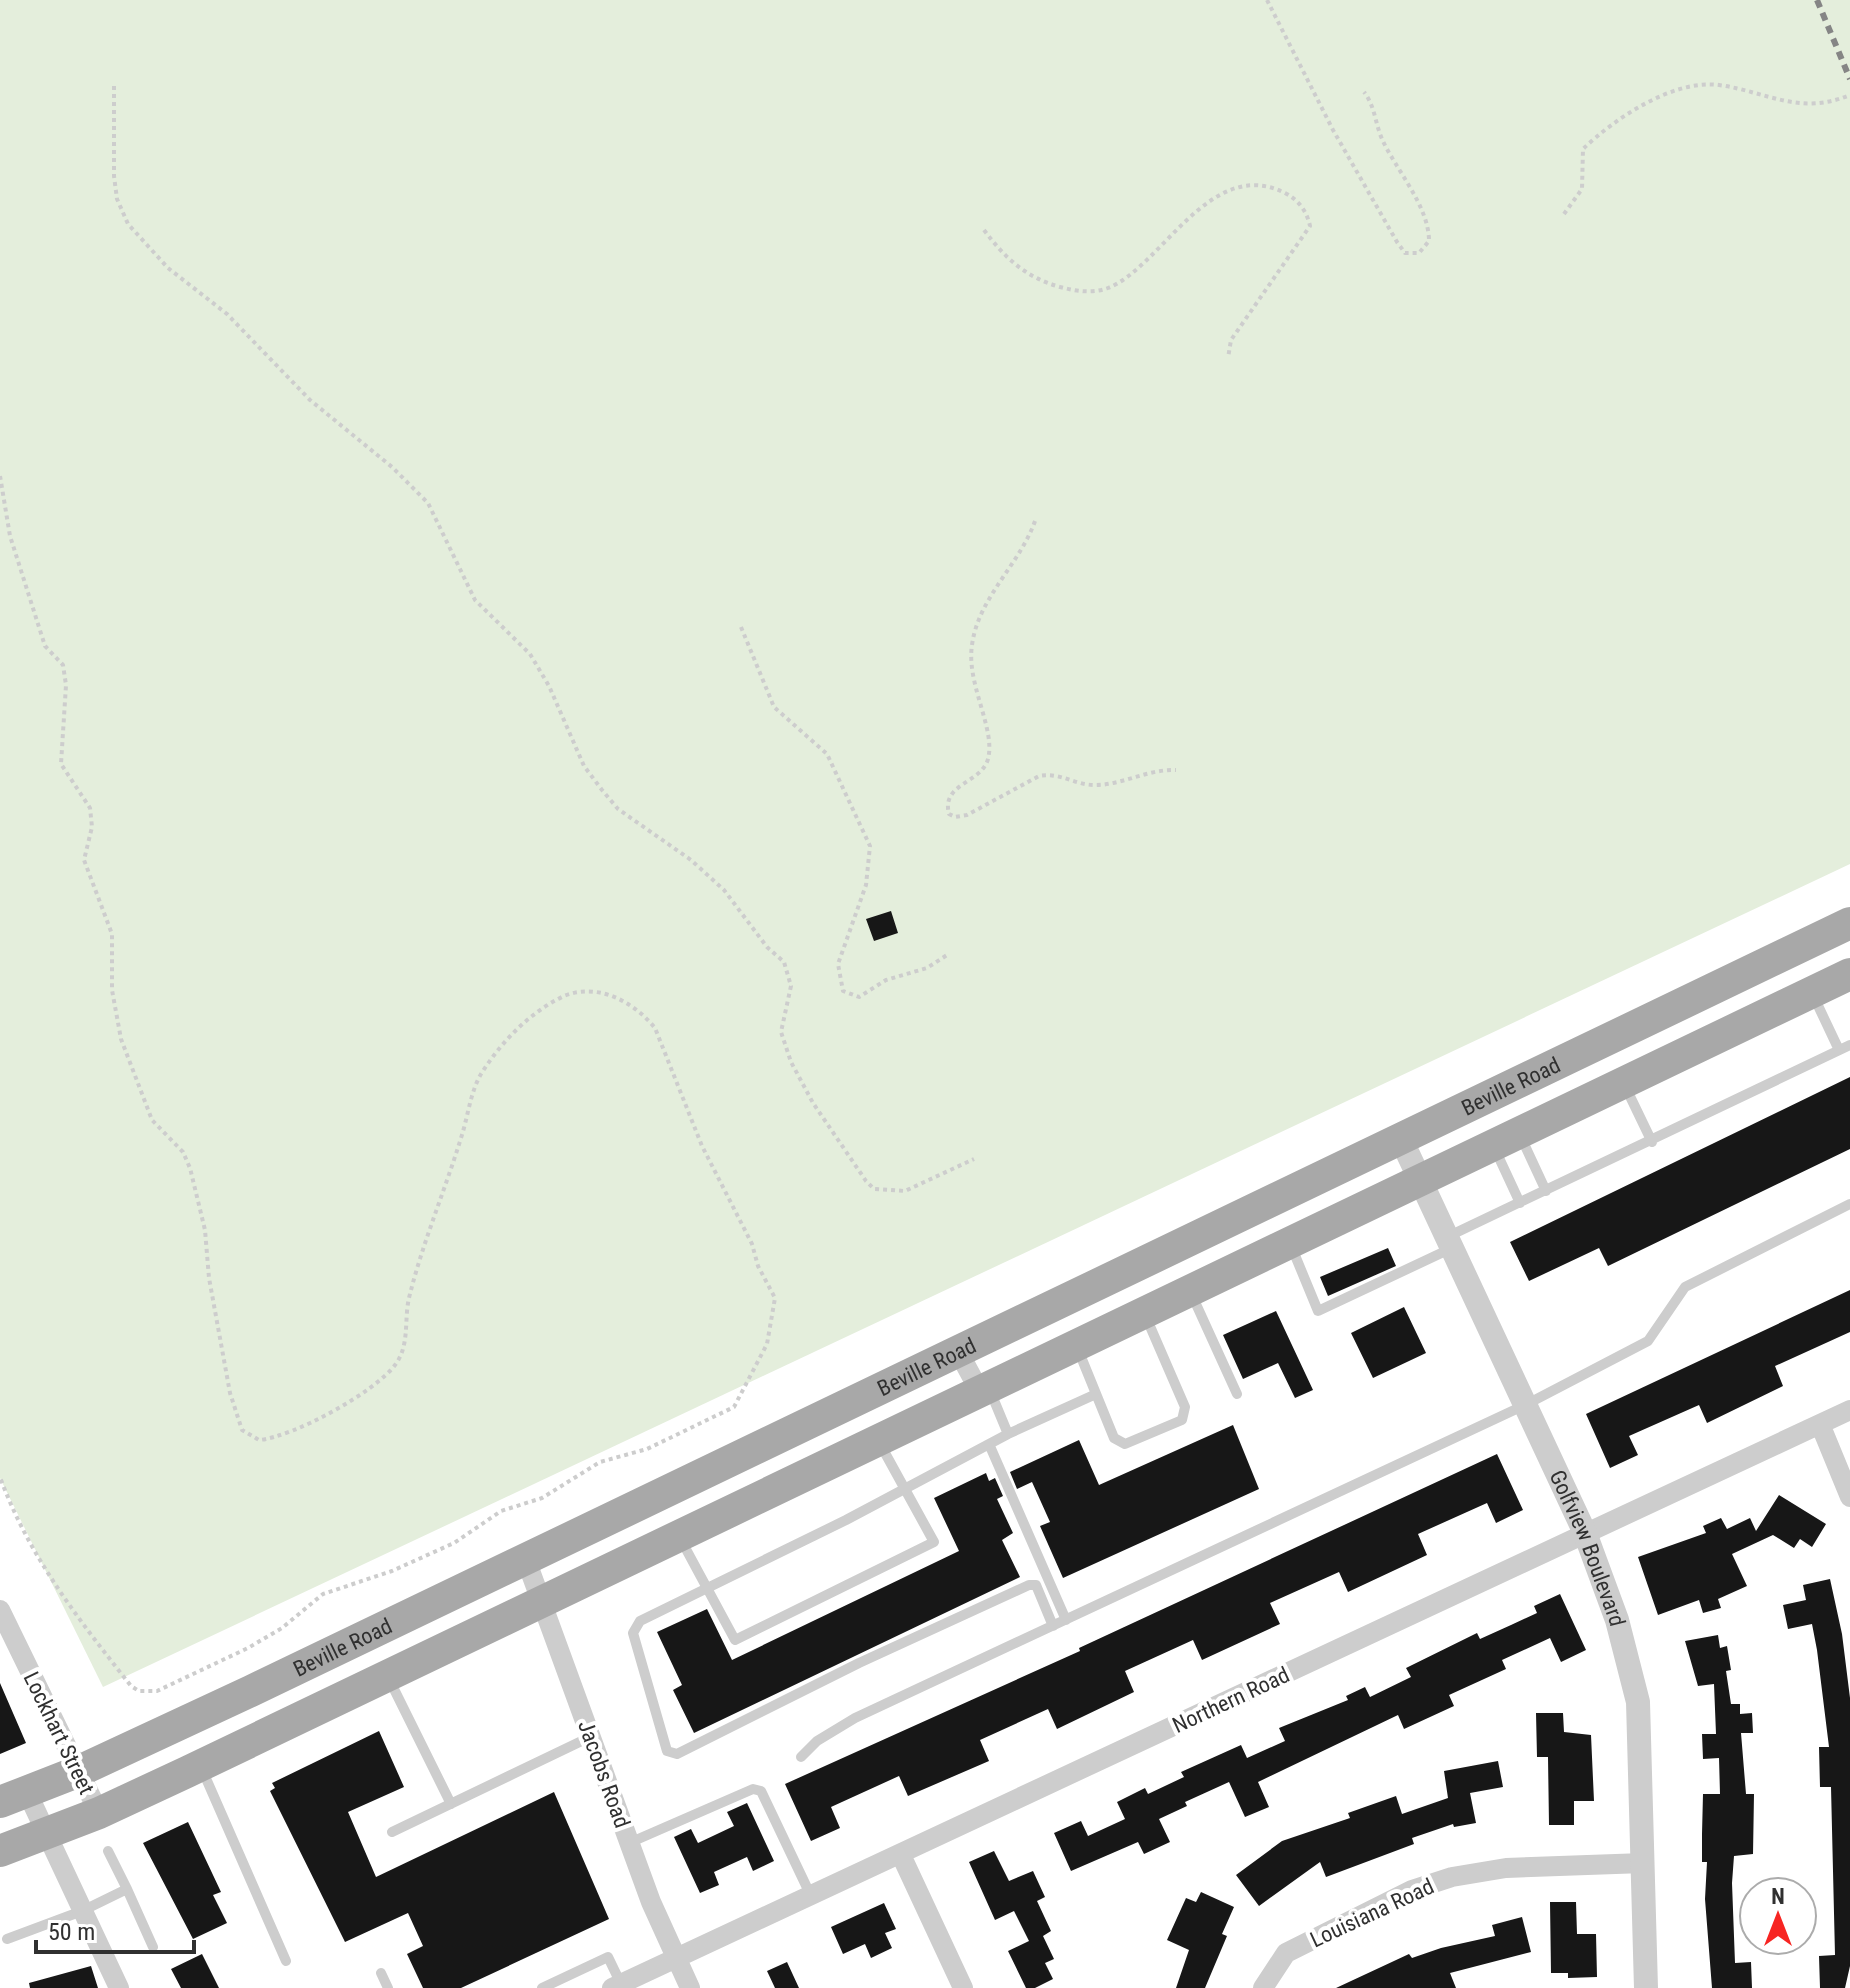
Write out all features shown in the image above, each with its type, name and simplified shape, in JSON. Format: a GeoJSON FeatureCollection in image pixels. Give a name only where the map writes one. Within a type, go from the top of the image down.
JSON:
{"type":"FeatureCollection","features":[{"type":"Feature","properties":{"kind":"main road","name":"Beville Road"},"geometry":{"type":"LineString","coordinates":[[14,1797],[77,1772],[1850,923]]}},
{"type":"Feature","properties":{"kind":"main road","name":"Beville Road"},"geometry":{"type":"LineString","coordinates":[[0,1851],[99,1813],[201,1766],[1850,974]]}},
{"type":"Feature","properties":{"kind":"street","name":"Golfview Boulevard"},"geometry":{"type":"LineString","coordinates":[[1401,1139],[1585,1533],[1617,1620],[1638,1702],[1646,1988]]}},
{"type":"Feature","properties":{"kind":"street"},"geometry":{"type":"LineString","coordinates":[[958,1351],[984,1390]]}},
{"type":"Feature","properties":{"kind":"street","name":"Northern Road"},"geometry":{"type":"LineString","coordinates":[[616,1986],[1850,1410]]}},
{"type":"Feature","properties":{"kind":"street"},"geometry":{"type":"LineString","coordinates":[[1820,1424],[1850,1497]]}},
{"type":"Feature","properties":{"kind":"street","name":"Jacobs Road"},"geometry":{"type":"LineString","coordinates":[[525,1557],[629,1843],[690,1988]]}},
{"type":"Feature","properties":{"kind":"street","name":"Lockhart Street"},"geometry":{"type":"LineString","coordinates":[[0,1610],[99,1813]]}},
{"type":"Feature","properties":{"kind":"street"},"geometry":{"type":"LineString","coordinates":[[14,1797],[46,1834],[119,1988]]}},
{"type":"Feature","properties":{"kind":"street"},"geometry":{"type":"LineString","coordinates":[[901,1855],[963,1988]]}},
{"type":"Feature","properties":{"kind":"street","name":"Louisiana Road"},"geometry":{"type":"LineString","coordinates":[[1263,1988],[1286,1953],[1412,1890],[1452,1877],[1506,1868],[1644,1863]]}},
{"type":"Feature","properties":{"kind":"lane"},"geometry":{"type":"LineString","coordinates":[[1812,993],[1839,1050]]}},
{"type":"Feature","properties":{"kind":"lane"},"geometry":{"type":"LineString","coordinates":[[1290,1243],[1318,1311],[1520,1203],[1850,1045]]}},
{"type":"Feature","properties":{"kind":"lane"},"geometry":{"type":"LineString","coordinates":[[1624,1083],[1652,1142]]}},
{"type":"Feature","properties":{"kind":"lane"},"geometry":{"type":"LineString","coordinates":[[1506,1139],[1546,1191]]}},
{"type":"Feature","properties":{"kind":"lane"},"geometry":{"type":"LineString","coordinates":[[1506,1139],[1520,1203]]}},
{"type":"Feature","properties":{"kind":"lane"},"geometry":{"type":"LineString","coordinates":[[801,1757],[817,1741],[855,1718],[1525,1405],[1648,1341],[1685,1287],[1850,1204]]}},
{"type":"Feature","properties":{"kind":"lane"},"geometry":{"type":"LineString","coordinates":[[1190,1291],[1237,1394]]}},
{"type":"Feature","properties":{"kind":"lane"},"geometry":{"type":"LineString","coordinates":[[1076,1345],[1114,1438],[1125,1444],[1182,1420],[1185,1407],[1144,1313]]}},
{"type":"Feature","properties":{"kind":"lane"},"geometry":{"type":"LineString","coordinates":[[984,1390],[1008,1434]]}},
{"type":"Feature","properties":{"kind":"lane"},"geometry":{"type":"LineString","coordinates":[[1053,1626],[1036,1585],[1029,1585],[859,1663],[677,1754],[667,1751],[633,1633],[640,1621],[1008,1434],[1096,1394]]}},
{"type":"Feature","properties":{"kind":"lane"},"geometry":{"type":"LineString","coordinates":[[678,1536],[735,1640],[934,1542],[878,1440]]}},
{"type":"Feature","properties":{"kind":"lane"},"geometry":{"type":"LineString","coordinates":[[989,1444],[1066,1620]]}},
{"type":"Feature","properties":{"kind":"lane"},"geometry":{"type":"LineString","coordinates":[[388,1676],[451,1804]]}},
{"type":"Feature","properties":{"kind":"lane"},"geometry":{"type":"LineString","coordinates":[[392,1832],[590,1737]]}},
{"type":"Feature","properties":{"kind":"lane"},"geometry":{"type":"LineString","coordinates":[[201,1766],[286,1961]]}},
{"type":"Feature","properties":{"kind":"lane"},"geometry":{"type":"LineString","coordinates":[[629,1843],[753,1789],[761,1791],[811,1896]]}},
{"type":"Feature","properties":{"kind":"lane"},"geometry":{"type":"LineString","coordinates":[[108,1851],[153,1947]]}},
{"type":"Feature","properties":{"kind":"lane"},"geometry":{"type":"LineString","coordinates":[[7,1939],[82,1911],[127,1889]]}},
{"type":"Feature","properties":{"kind":"lane"},"geometry":{"type":"LineString","coordinates":[[542,1988],[608,1957],[616,1986]]}},
{"type":"Feature","properties":{"kind":"lane"},"geometry":{"type":"LineString","coordinates":[[381,1973],[388,1988]]}},
{"type":"Feature","properties":{"kind":"path"},"geometry":{"type":"LineString","coordinates":[[1267,0],[1333,130],[1397,242],[1405,253],[1419,253],[1429,241],[1424,217],[1382,138],[1371,101],[1364,92]]}},
{"type":"Feature","properties":{"kind":"path"},"geometry":{"type":"LineString","coordinates":[[1564,214],[1582,189],[1583,149],[1600,133],[1678,90],[1720,85],[1816,106],[1850,95]]}},
{"type":"Feature","properties":{"kind":"path"},"geometry":{"type":"LineString","coordinates":[[114,86],[114,176],[117,199],[128,224],[168,268],[227,314],[310,400],[392,467],[428,503],[475,600],[530,654],[549,686],[584,766],[602,790],[618,809],[691,860],[724,890],[767,947],[784,962],[791,986],[781,1032],[791,1062],[813,1103],[866,1181],[874,1189],[905,1191],[974,1159]]}},
{"type":"Feature","properties":{"kind":"path"},"geometry":{"type":"LineString","coordinates":[[984,230],[1026,274],[1073,290],[1090,292],[1108,288],[1126,277],[1193,212],[1216,199],[1257,187],[1273,187],[1292,197],[1308,218],[1306,237],[1231,340],[1228,358]]}},
{"type":"Feature","properties":{"kind":"path"},"geometry":{"type":"LineString","coordinates":[[0,476],[10,536],[45,646],[63,665],[66,685],[61,764],[67,779],[90,808],[92,827],[84,860],[112,934],[112,990],[121,1039],[152,1120],[183,1152],[190,1168],[205,1230],[209,1278],[227,1380],[242,1430],[259,1440],[267,1439],[366,1393],[394,1366],[403,1352],[412,1285],[475,1087],[519,1025],[554,1001],[589,990],[606,993],[643,1013],[655,1028],[702,1146],[752,1244],[758,1266],[775,1298],[767,1344],[734,1407],[647,1449],[600,1462],[542,1498],[501,1511],[454,1543],[405,1565],[323,1594],[282,1628],[248,1648],[157,1691],[139,1691],[131,1686],[76,1618],[34,1552],[0,1477]]}},
{"type":"Feature","properties":{"kind":"path"},"geometry":{"type":"LineString","coordinates":[[1035,521],[1029,540],[982,612],[975,629],[971,675],[987,734],[988,758],[984,770],[952,792],[947,807],[949,814],[955,817],[967,815],[1039,776],[1052,774],[1099,785],[1148,772],[1176,770]]}},
{"type":"Feature","properties":{"kind":"path"},"geometry":{"type":"LineString","coordinates":[[741,627],[774,707],[827,754],[870,846],[866,885],[838,964],[843,991],[859,997],[886,980],[927,968],[947,955]]}},
{"type":"Feature","properties":{"kind":"green space"},"geometry":{"type":"Polygon","coordinates":[[[0,0],[1850,0],[1850,864],[103,1687],[0,1478],[0,0]]]}},
{"type":"Feature","properties":{"kind":"building"},"geometry":{"type":"Polygon","coordinates":[[[891,911],[898,933],[874,941],[866,919],[891,911]]]}},
{"type":"Feature","properties":{"kind":"building"},"geometry":{"type":"Polygon","coordinates":[[[1850,1077],[1850,1149],[1608,1266],[1599,1248],[1529,1281],[1510,1242],[1850,1077]]]}},
{"type":"Feature","properties":{"kind":"building"},"geometry":{"type":"Polygon","coordinates":[[[1388,1248],[1396,1266],[1328,1296],[1320,1277],[1388,1248]]]}},
{"type":"Feature","properties":{"kind":"building"},"geometry":{"type":"Polygon","coordinates":[[[1850,1290],[1850,1332],[1775,1366],[1783,1386],[1707,1423],[1699,1405],[1629,1436],[1638,1455],[1610,1468],[1586,1414],[1850,1290]]]}},
{"type":"Feature","properties":{"kind":"building"},"geometry":{"type":"Polygon","coordinates":[[[1404,1307],[1426,1353],[1373,1378],[1351,1333],[1404,1307]]]}},
{"type":"Feature","properties":{"kind":"building"},"geometry":{"type":"Polygon","coordinates":[[[1276,1311],[1313,1390],[1295,1398],[1278,1363],[1243,1379],[1223,1335],[1276,1311]]]}},
{"type":"Feature","properties":{"kind":"building"},"geometry":{"type":"Polygon","coordinates":[[[1233,1425],[1259,1489],[1063,1578],[1040,1526],[1050,1522],[1032,1482],[1017,1489],[1010,1472],[1079,1440],[1099,1485],[1233,1425]]]}},
{"type":"Feature","properties":{"kind":"building"},"geometry":{"type":"Polygon","coordinates":[[[1497,1454],[1523,1510],[1496,1523],[1487,1503],[1418,1534],[1427,1555],[1348,1592],[1339,1572],[1270,1603],[1280,1624],[1202,1660],[1193,1640],[1125,1671],[1134,1692],[1057,1729],[1048,1709],[980,1740],[989,1761],[908,1796],[899,1776],[831,1807],[840,1828],[811,1841],[785,1784],[1080,1651],[1079,1648],[1497,1454]]]}},
{"type":"Feature","properties":{"kind":"building"},"geometry":{"type":"Polygon","coordinates":[[[986,1473],[989,1481],[995,1478],[1003,1496],[997,1499],[1013,1533],[1002,1540],[1020,1577],[694,1733],[673,1690],[682,1685],[657,1632],[707,1609],[732,1660],[959,1551],[934,1498],[986,1473]]]}},
{"type":"Feature","properties":{"kind":"building"},"geometry":{"type":"Polygon","coordinates":[[[1779,1495],[1826,1524],[1812,1547],[1800,1539],[1794,1548],[1773,1535],[1732,1554],[1747,1586],[1718,1599],[1721,1608],[1703,1613],[1699,1600],[1658,1615],[1638,1557],[1706,1533],[1703,1526],[1721,1518],[1727,1529],[1750,1518],[1756,1531],[1779,1495]]]}},
{"type":"Feature","properties":{"kind":"building"},"geometry":{"type":"Polygon","coordinates":[[[1830,1579],[1842,1634],[1850,1698],[1850,1966],[1845,1988],[1820,1988],[1819,1956],[1835,1955],[1831,1787],[1820,1787],[1819,1747],[1829,1747],[1817,1650],[1812,1624],[1788,1629],[1783,1605],[1806,1600],[1803,1585],[1830,1579]]]}},
{"type":"Feature","properties":{"kind":"building"},"geometry":{"type":"Polygon","coordinates":[[[1560,1594],[1586,1650],[1561,1662],[1550,1638],[1502,1660],[1506,1669],[1449,1695],[1454,1706],[1404,1729],[1398,1715],[1258,1782],[1269,1807],[1245,1817],[1229,1782],[1185,1802],[1187,1806],[1159,1819],[1170,1842],[1144,1854],[1138,1842],[1071,1871],[1054,1833],[1081,1821],[1088,1836],[1125,1819],[1117,1802],[1145,1788],[1148,1794],[1184,1777],[1181,1772],[1241,1745],[1247,1758],[1285,1741],[1279,1728],[1348,1700],[1346,1696],[1365,1687],[1370,1697],[1411,1677],[1406,1668],[1477,1633],[1480,1639],[1537,1613],[1534,1606],[1560,1594]]]}},
{"type":"Feature","properties":{"kind":"building"},"geometry":{"type":"Polygon","coordinates":[[[1718,1635],[1720,1648],[1727,1646],[1731,1670],[1726,1671],[1731,1704],[1740,1704],[1740,1714],[1752,1713],[1753,1733],[1741,1733],[1746,1794],[1754,1794],[1753,1854],[1734,1856],[1732,1883],[1735,1963],[1751,1962],[1752,1988],[1712,1988],[1705,1899],[1707,1862],[1702,1862],[1703,1794],[1720,1794],[1719,1758],[1703,1759],[1702,1734],[1716,1734],[1714,1684],[1698,1686],[1685,1641],[1718,1635]]]}},
{"type":"Feature","properties":{"kind":"building"},"geometry":{"type":"Polygon","coordinates":[[[0,1683],[26,1743],[0,1754],[0,1683]]]}},
{"type":"Feature","properties":{"kind":"building"},"geometry":{"type":"Polygon","coordinates":[[[1536,1713],[1563,1713],[1564,1732],[1591,1735],[1594,1801],[1574,1801],[1574,1825],[1549,1825],[1548,1757],[1537,1757],[1536,1713]]]}},
{"type":"Feature","properties":{"kind":"building"},"geometry":{"type":"Polygon","coordinates":[[[379,1731],[404,1787],[348,1812],[376,1877],[554,1792],[609,1919],[461,1988],[423,1988],[407,1954],[423,1946],[408,1913],[345,1942],[270,1791],[275,1788],[272,1783],[379,1731]]]}},
{"type":"Feature","properties":{"kind":"building"},"geometry":{"type":"Polygon","coordinates":[[[1498,1761],[1503,1787],[1470,1793],[1476,1823],[1454,1827],[1453,1824],[1412,1838],[1414,1844],[1326,1877],[1320,1862],[1259,1906],[1236,1875],[1282,1841],[1350,1818],[1348,1813],[1396,1796],[1402,1814],[1448,1798],[1444,1771],[1498,1761]]]}},
{"type":"Feature","properties":{"kind":"building"},"geometry":{"type":"Polygon","coordinates":[[[747,1803],[774,1861],[753,1871],[747,1857],[714,1872],[719,1885],[700,1893],[674,1837],[691,1829],[698,1843],[734,1826],[727,1812],[747,1803]]]}},
{"type":"Feature","properties":{"kind":"building"},"geometry":{"type":"Polygon","coordinates":[[[188,1822],[221,1892],[213,1895],[227,1923],[193,1939],[143,1843],[188,1822]]]}},
{"type":"Feature","properties":{"kind":"building"},"geometry":{"type":"Polygon","coordinates":[[[994,1851],[1009,1881],[1033,1871],[1045,1897],[1037,1901],[1051,1931],[1043,1936],[1054,1959],[1045,1963],[1053,1979],[1035,1988],[1026,1988],[1008,1951],[1029,1941],[1014,1911],[995,1920],[969,1862],[994,1851]]]}},
{"type":"Feature","properties":{"kind":"building"},"geometry":{"type":"Polygon","coordinates":[[[1201,1892],[1234,1907],[1222,1934],[1227,1936],[1205,1988],[1176,1988],[1189,1950],[1167,1940],[1186,1898],[1196,1902],[1201,1892]]]}},
{"type":"Feature","properties":{"kind":"building"},"geometry":{"type":"Polygon","coordinates":[[[1550,1902],[1576,1902],[1577,1934],[1596,1934],[1597,1977],[1568,1978],[1568,1973],[1551,1973],[1550,1902]]]}},
{"type":"Feature","properties":{"kind":"building"},"geometry":{"type":"Polygon","coordinates":[[[884,1903],[896,1929],[885,1933],[892,1948],[871,1958],[865,1944],[843,1954],[831,1927],[884,1903]]]}},
{"type":"Feature","properties":{"kind":"building"},"geometry":{"type":"Polygon","coordinates":[[[1522,1917],[1531,1952],[1450,1973],[1456,1988],[1336,1988],[1409,1954],[1412,1958],[1495,1936],[1492,1925],[1522,1917]]]}},
{"type":"Feature","properties":{"kind":"building"},"geometry":{"type":"Polygon","coordinates":[[[202,1954],[219,1988],[181,1988],[171,1969],[202,1954]]]}},
{"type":"Feature","properties":{"kind":"building"},"geometry":{"type":"Polygon","coordinates":[[[787,1962],[799,1988],[775,1988],[767,1971],[787,1962]]]}},
{"type":"Feature","properties":{"kind":"building"},"geometry":{"type":"Polygon","coordinates":[[[91,1966],[98,1988],[30,1988],[29,1983],[91,1966]]]}},
{"type":"Feature","properties":{"kind":"railway"},"geometry":{"type":"LineString","coordinates":[[1817,0],[1850,79]]}}]}
